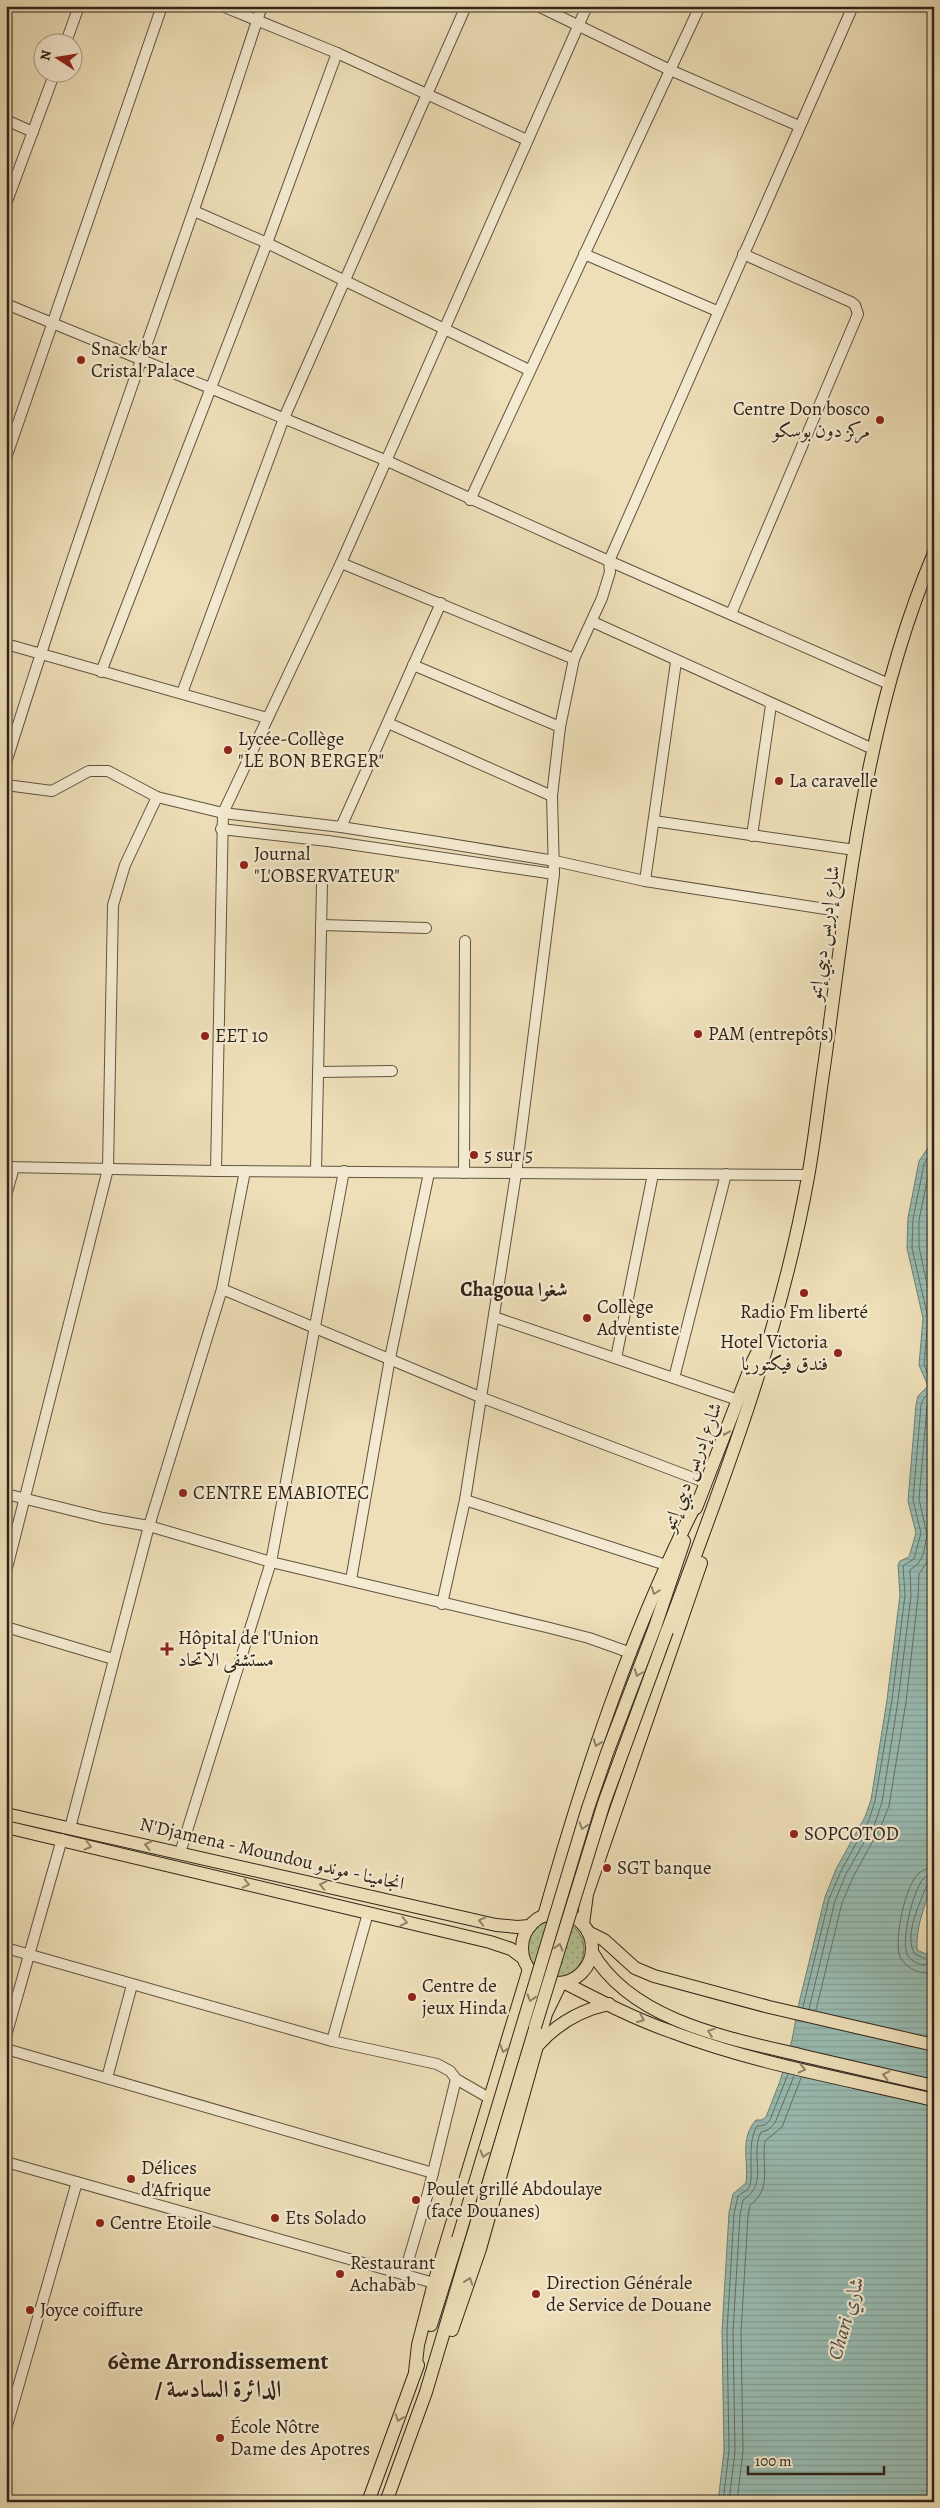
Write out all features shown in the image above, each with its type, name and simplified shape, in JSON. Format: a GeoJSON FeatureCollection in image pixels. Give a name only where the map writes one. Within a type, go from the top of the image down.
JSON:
{"type":"FeatureCollection","features":[{"type":"Feature","properties":{"kind":"main road","name":"شارع إدريس ديبي إتنو"},"geometry":{"type":"LineString","coordinates":[[661,1629],[714,1506],[760,1376],[772,1323],[791,1260],[809,1175],[845,912],[873,749],[889,684],[918,589],[934,552]]}},
{"type":"Feature","properties":{"kind":"main road","name":"شارع إدريس ديبي إتنو"},"geometry":{"type":"LineString","coordinates":[[661,1629],[704,1482],[753,1361],[772,1323]]}},
{"type":"Feature","properties":{"kind":"main road"},"geometry":{"type":"LineString","coordinates":[[544,1916],[590,1762],[666,1564],[698,1500]]}},
{"type":"Feature","properties":{"kind":"main road"},"geometry":{"type":"LineString","coordinates":[[714,1506],[712,1524],[702,1561],[587,1894],[586,1928],[592,1952],[599,1964],[618,1985],[650,2006],[696,2027],[758,2045],[934,2086]]}},
{"type":"Feature","properties":{"kind":"main road"},"geometry":{"type":"LineString","coordinates":[[368,2502],[464,2241],[661,1629]]}},
{"type":"Feature","properties":{"kind":"main road","name":"N'Djamena - Moundou انجامينا - موندو"},"geometry":{"type":"LineString","coordinates":[[6,1814],[496,1924],[517,1928],[530,1926]]}},
{"type":"Feature","properties":{"kind":"main road","name":"N'Djamena - Moundou انجامينا - موندو"},"geometry":{"type":"LineString","coordinates":[[6,1827],[490,1942],[511,1950],[526,1963]]}},
{"type":"Feature","properties":{"kind":"main road"},"geometry":{"type":"LineString","coordinates":[[415,2372],[418,2345],[434,2283],[489,2098],[526,1963],[523,1941],[530,1926],[544,1916],[564,1914],[604,1940],[642,1973],[769,2007],[934,2045]]}},
{"type":"Feature","properties":{"kind":"main road"},"geometry":{"type":"LineString","coordinates":[[426,2392],[442,2360],[480,2249],[546,2014],[563,1983],[583,1972],[592,1952]]}},
{"type":"Feature","properties":{"kind":"main road"},"geometry":{"type":"LineString","coordinates":[[526,1963],[543,1981],[563,1983],[672,2032],[755,2058],[934,2100]]}},
{"type":"Feature","properties":{"kind":"main road"},"geometry":{"type":"LineString","coordinates":[[538,2046],[554,2029],[574,2016],[608,2004]]}},
{"type":"Feature","properties":{"kind":"main road"},"geometry":{"type":"LineString","coordinates":[[386,2502],[426,2392],[464,2241]]}},
{"type":"Feature","properties":{"kind":"street"},"geometry":{"type":"LineString","coordinates":[[70,32],[79,6]]}},
{"type":"Feature","properties":{"kind":"street"},"geometry":{"type":"LineString","coordinates":[[6,458],[162,6]]}},
{"type":"Feature","properties":{"kind":"street"},"geometry":{"type":"LineString","coordinates":[[222,6],[337,53],[425,95],[527,140]]}},
{"type":"Feature","properties":{"kind":"street"},"geometry":{"type":"LineString","coordinates":[[6,763],[40,654],[140,358],[194,211],[262,6]]}},
{"type":"Feature","properties":{"kind":"street"},"geometry":{"type":"LineString","coordinates":[[182,693],[284,418],[425,95],[466,6]]}},
{"type":"Feature","properties":{"kind":"street"},"geometry":{"type":"LineString","coordinates":[[538,6],[670,70],[799,126]]}},
{"type":"Feature","properties":{"kind":"street"},"geometry":{"type":"LineString","coordinates":[[216,1171],[223,813],[341,563],[443,329],[588,6]]}},
{"type":"Feature","properties":{"kind":"street"},"geometry":{"type":"LineString","coordinates":[[470,500],[700,6]]}},
{"type":"Feature","properties":{"kind":"street"},"geometry":{"type":"LineString","coordinates":[[442,1604],[465,1500],[516,1174],[554,874],[552,796],[560,727],[574,659],[608,584],[609,562],[853,6]]}},
{"type":"Feature","properties":{"kind":"street"},"geometry":{"type":"LineString","coordinates":[[101,672],[210,386],[267,243],[337,53]]}},
{"type":"Feature","properties":{"kind":"street"},"geometry":{"type":"LineString","coordinates":[[6,204],[50,82]]}},
{"type":"Feature","properties":{"kind":"street"},"geometry":{"type":"LineString","coordinates":[[6,120],[32,132]]}},
{"type":"Feature","properties":{"kind":"street"},"geometry":{"type":"LineString","coordinates":[[194,211],[267,243],[344,282],[529,370]]}},
{"type":"Feature","properties":{"kind":"street"},"geometry":{"type":"LineString","coordinates":[[584,254],[718,311]]}},
{"type":"Feature","properties":{"kind":"street"},"geometry":{"type":"LineString","coordinates":[[731,614],[858,314],[855,305],[851,302],[743,254]]}},
{"type":"Feature","properties":{"kind":"street"},"geometry":{"type":"LineString","coordinates":[[6,304],[210,386],[385,460],[609,562],[889,684]]}},
{"type":"Feature","properties":{"kind":"street"},"geometry":{"type":"LineString","coordinates":[[341,563],[574,659]]}},
{"type":"Feature","properties":{"kind":"street"},"geometry":{"type":"LineString","coordinates":[[341,827],[441,603]]}},
{"type":"Feature","properties":{"kind":"street"},"geometry":{"type":"LineString","coordinates":[[592,622],[771,705],[873,749]]}},
{"type":"Feature","properties":{"kind":"street"},"geometry":{"type":"LineString","coordinates":[[6,644],[267,718]]}},
{"type":"Feature","properties":{"kind":"street"},"geometry":{"type":"LineString","coordinates":[[646,881],[676,662]]}},
{"type":"Feature","properties":{"kind":"street"},"geometry":{"type":"LineString","coordinates":[[413,665],[560,727]]}},
{"type":"Feature","properties":{"kind":"street"},"geometry":{"type":"LineString","coordinates":[[752,836],[771,705]]}},
{"type":"Feature","properties":{"kind":"street"},"geometry":{"type":"LineString","coordinates":[[388,723],[552,796]]}},
{"type":"Feature","properties":{"kind":"street"},"geometry":{"type":"LineString","coordinates":[[6,785],[52,791],[62,788],[80,775],[98,770],[119,775],[157,797],[223,813],[341,827],[438,842],[555,861],[646,881],[845,912]]}},
{"type":"Feature","properties":{"kind":"street"},"geometry":{"type":"LineString","coordinates":[[6,1572],[108,1169],[113,905],[125,865],[157,797]]}},
{"type":"Feature","properties":{"kind":"street"},"geometry":{"type":"LineString","coordinates":[[654,821],[855,850]]}},
{"type":"Feature","properties":{"kind":"street"},"geometry":{"type":"LineString","coordinates":[[222,829],[328,841],[554,874]]}},
{"type":"Feature","properties":{"kind":"street"},"geometry":{"type":"LineString","coordinates":[[435,857],[438,842]]}},
{"type":"Feature","properties":{"kind":"street"},"geometry":{"type":"LineString","coordinates":[[316,1171],[322,883]]}},
{"type":"Feature","properties":{"kind":"street"},"geometry":{"type":"LineString","coordinates":[[321,926],[426,928]]}},
{"type":"Feature","properties":{"kind":"street"},"geometry":{"type":"LineString","coordinates":[[464,1173],[465,941]]}},
{"type":"Feature","properties":{"kind":"street"},"geometry":{"type":"LineString","coordinates":[[318,1072],[392,1071]]}},
{"type":"Feature","properties":{"kind":"street"},"geometry":{"type":"LineString","coordinates":[[6,1196],[10,1167],[216,1171],[809,1175]]}},
{"type":"Feature","properties":{"kind":"street"},"geometry":{"type":"LineString","coordinates":[[70,1828],[149,1526],[222,1288],[245,1171]]}},
{"type":"Feature","properties":{"kind":"street"},"geometry":{"type":"LineString","coordinates":[[180,1853],[271,1562],[344,1171]]}},
{"type":"Feature","properties":{"kind":"street"},"geometry":{"type":"LineString","coordinates":[[351,1580],[390,1358],[429,1173]]}},
{"type":"Feature","properties":{"kind":"street"},"geometry":{"type":"LineString","coordinates":[[616,1358],[653,1174]]}},
{"type":"Feature","properties":{"kind":"street"},"geometry":{"type":"LineString","coordinates":[[674,1378],[726,1174]]}},
{"type":"Feature","properties":{"kind":"street"},"geometry":{"type":"LineString","coordinates":[[222,1288],[480,1397],[704,1482]]}},
{"type":"Feature","properties":{"kind":"street"},"geometry":{"type":"LineString","coordinates":[[494,1317],[738,1400]]}},
{"type":"Feature","properties":{"kind":"street"},"geometry":{"type":"LineString","coordinates":[[6,1494],[103,1518],[149,1526],[271,1562],[589,1638],[631,1653]]}},
{"type":"Feature","properties":{"kind":"street"},"geometry":{"type":"LineString","coordinates":[[465,1500],[666,1564]]}},
{"type":"Feature","properties":{"kind":"street"},"geometry":{"type":"LineString","coordinates":[[6,1627],[113,1659]]}},
{"type":"Feature","properties":{"kind":"street"},"geometry":{"type":"LineString","coordinates":[[6,2036],[62,1839]]}},
{"type":"Feature","properties":{"kind":"street"},"geometry":{"type":"LineString","coordinates":[[332,2041],[368,1913]]}},
{"type":"Feature","properties":{"kind":"street"},"geometry":{"type":"LineString","coordinates":[[6,1948],[332,2041],[437,2064],[450,2071],[456,2079],[489,2098]]}},
{"type":"Feature","properties":{"kind":"street"},"geometry":{"type":"LineString","coordinates":[[107,2078],[132,1985]]}},
{"type":"Feature","properties":{"kind":"street"},"geometry":{"type":"LineString","coordinates":[[6,2049],[433,2173]]}},
{"type":"Feature","properties":{"kind":"street"},"geometry":{"type":"LineString","coordinates":[[404,2275],[433,2173],[456,2079]]}},
{"type":"Feature","properties":{"kind":"street"},"geometry":{"type":"LineString","coordinates":[[6,2162],[434,2283]]}},
{"type":"Feature","properties":{"kind":"street"},"geometry":{"type":"LineString","coordinates":[[6,2429],[77,2182]]}},
{"type":"Feature","properties":{"kind":"green space"},"geometry":{"type":"Polygon","coordinates":[[[555,1920],[566,1922],[579,1933],[584,1949],[582,1960],[571,1973],[555,1978],[544,1976],[531,1965],[526,1949],[528,1938],[539,1925],[555,1920]]]}},
{"type":"Feature","properties":{"kind":"water","name":"Chari شاري"},"geometry":{"type":"Polygon","coordinates":[[[934,1139],[934,1881],[924,1906],[917,1950],[926,1954],[934,1946],[934,2502],[718,2502],[724,2451],[722,2331],[729,2213],[733,2194],[746,2183],[746,2142],[751,2127],[756,2120],[762,2120],[766,2117],[780,2081],[792,2040],[825,1897],[836,1869],[865,1817],[871,1800],[887,1700],[900,1595],[898,1565],[900,1561],[909,1557],[916,1533],[908,1501],[916,1405],[918,1396],[928,1386],[919,1365],[923,1318],[907,1248],[908,1218],[919,1161],[934,1139]]]}},
{"type":"Feature","properties":{"kind":"place","name":"Snack bar Cristal Palace"},"geometry":{"type":"Point","coordinates":[81,360]}},
{"type":"Feature","properties":{"kind":"place","name":"Centre Don bosco مركز دون بوسكو"},"geometry":{"type":"Point","coordinates":[880,420]}},
{"type":"Feature","properties":{"kind":"place","name":"Lycée-Collège \"LE BON BERGER\""},"geometry":{"type":"Point","coordinates":[228,750]}},
{"type":"Feature","properties":{"kind":"place","name":"La caravelle"},"geometry":{"type":"Point","coordinates":[779,781]}},
{"type":"Feature","properties":{"kind":"place","name":"Journal \"L'OBSERVATEUR\""},"geometry":{"type":"Point","coordinates":[244,865]}},
{"type":"Feature","properties":{"kind":"place","name":"PAM (entrepôts)"},"geometry":{"type":"Point","coordinates":[698,1034]}},
{"type":"Feature","properties":{"kind":"place","name":"EET 10"},"geometry":{"type":"Point","coordinates":[205,1036]}},
{"type":"Feature","properties":{"kind":"place","name":"5 sur 5"},"geometry":{"type":"Point","coordinates":[474,1155]}},
{"type":"Feature","properties":{"kind":"place","name":"Radio Fm liberté"},"geometry":{"type":"Point","coordinates":[804,1293]}},
{"type":"Feature","properties":{"kind":"place","name":"Collège Adventiste"},"geometry":{"type":"Point","coordinates":[587,1318]}},
{"type":"Feature","properties":{"kind":"place","name":"Hotel Victoria فندق فيكتوريا"},"geometry":{"type":"Point","coordinates":[838,1353]}},
{"type":"Feature","properties":{"kind":"place","name":"CENTRE EMABIOTEC"},"geometry":{"type":"Point","coordinates":[183,1493]}},
{"type":"Feature","properties":{"kind":"place","name":"Hôpital de l'Union مستشفى الاتحاد"},"geometry":{"type":"Point","coordinates":[167,1649]}},
{"type":"Feature","properties":{"kind":"place","name":"SOPCOTOD"},"geometry":{"type":"Point","coordinates":[794,1834]}},
{"type":"Feature","properties":{"kind":"place","name":"SGT banque"},"geometry":{"type":"Point","coordinates":[607,1868]}},
{"type":"Feature","properties":{"kind":"place","name":"Centre de jeux Hinda"},"geometry":{"type":"Point","coordinates":[412,1997]}},
{"type":"Feature","properties":{"kind":"place","name":"Délices d'Afrique"},"geometry":{"type":"Point","coordinates":[131,2179]}},
{"type":"Feature","properties":{"kind":"place","name":"Poulet grillé Abdoulaye (face Douanes)"},"geometry":{"type":"Point","coordinates":[416,2200]}},
{"type":"Feature","properties":{"kind":"place","name":"Ets Solado"},"geometry":{"type":"Point","coordinates":[275,2218]}},
{"type":"Feature","properties":{"kind":"place","name":"Centre Etoile"},"geometry":{"type":"Point","coordinates":[100,2223]}},
{"type":"Feature","properties":{"kind":"place","name":"Restaurant Achabab"},"geometry":{"type":"Point","coordinates":[340,2274]}},
{"type":"Feature","properties":{"kind":"place","name":"Direction Générale de Service de Douane"},"geometry":{"type":"Point","coordinates":[536,2294]}},
{"type":"Feature","properties":{"kind":"place","name":"Joyce coiffure"},"geometry":{"type":"Point","coordinates":[30,2310]}},
{"type":"Feature","properties":{"kind":"place","name":"École Nôtre Dame des Apotres"},"geometry":{"type":"Point","coordinates":[220,2438]}},
{"type":"Feature","properties":{"kind":"district","name":"Chagoua شغوا"},"geometry":{"type":"Point","coordinates":[514,1289]}},
{"type":"Feature","properties":{"kind":"district","name":"6ème Arrondissement / الدائرة السادسة"},"geometry":{"type":"Point","coordinates":[218,2375]}}]}
